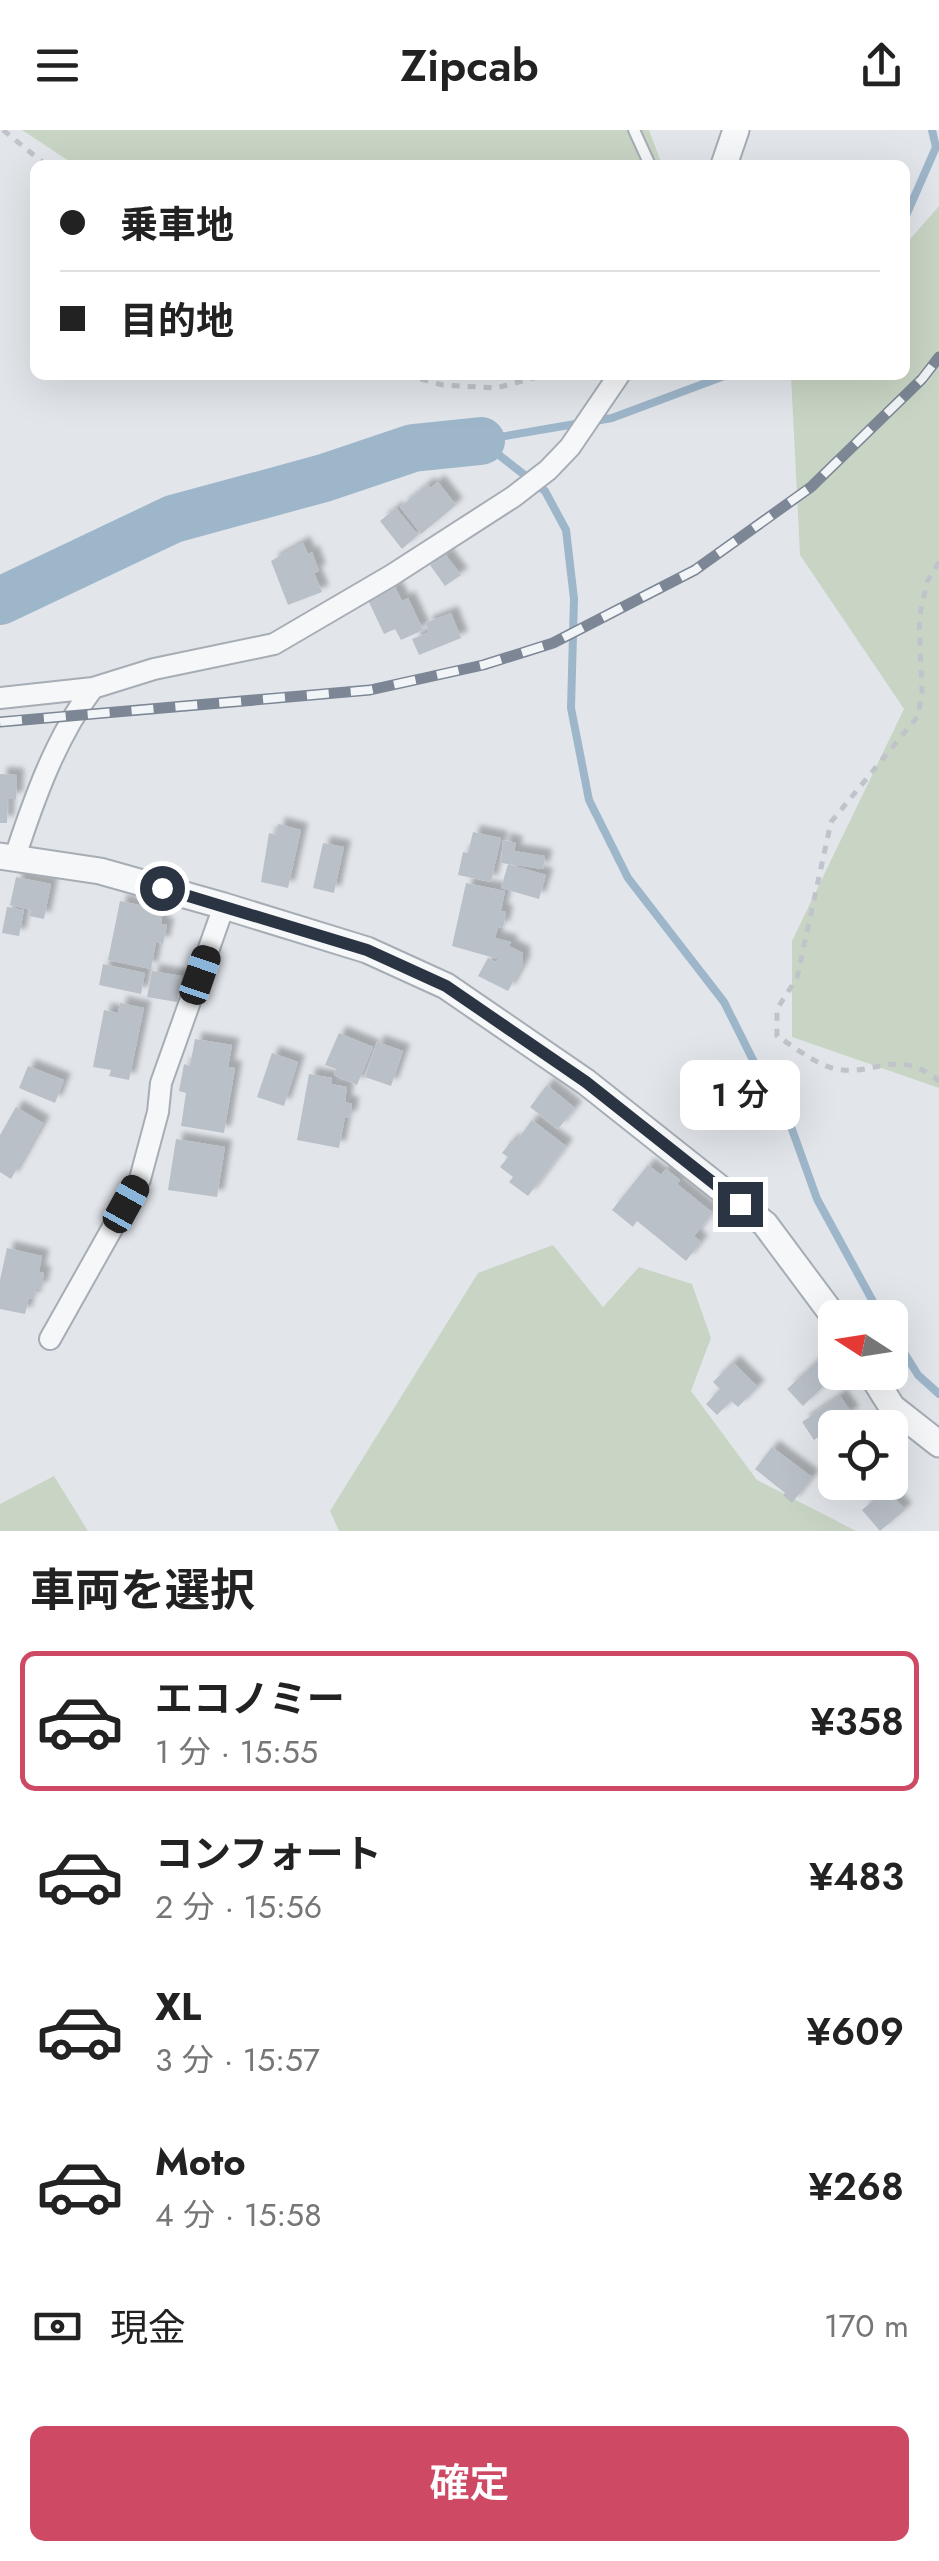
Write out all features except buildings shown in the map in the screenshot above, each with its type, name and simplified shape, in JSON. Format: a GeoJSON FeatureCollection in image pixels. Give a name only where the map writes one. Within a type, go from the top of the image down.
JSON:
{"type":"FeatureCollection","features":[{"type":"Feature","properties":{"kind":"street"},"geometry":{"type":"LineString","coordinates":[[726,160],[736,130]]}},
{"type":"Feature","properties":{"kind":"street"},"geometry":{"type":"LineString","coordinates":[[0,698],[93,688],[154,670],[274,644],[392,575],[548,470],[570,448],[616,380]]}},
{"type":"Feature","properties":{"kind":"street"},"geometry":{"type":"LineString","coordinates":[[93,688],[71,718],[8,856],[100,871],[224,906],[367,950],[446,986],[586,1082],[764,1224],[822,1300]]}},
{"type":"Feature","properties":{"kind":"street"},"geometry":{"type":"LineString","coordinates":[[50,1339],[140,1179],[158,1112],[161,1083],[224,906]]}},
{"type":"Feature","properties":{"kind":"street"},"geometry":{"type":"LineString","coordinates":[[881,1390],[892,1407],[939,1444]]}},
{"type":"Feature","properties":{"kind":"lane"},"geometry":{"type":"LineString","coordinates":[[634,130],[648,160]]}},
{"type":"Feature","properties":{"kind":"path"},"geometry":{"type":"LineString","coordinates":[[3,130],[40,160]]}},
{"type":"Feature","properties":{"kind":"path"},"geometry":{"type":"LineString","coordinates":[[424,380],[496,388],[526,380]]}},
{"type":"Feature","properties":{"kind":"path"},"geometry":{"type":"LineString","coordinates":[[939,562],[927,582],[919,619],[922,691],[918,716],[832,822],[798,978],[777,1010],[777,1036],[830,1067],[856,1070],[902,1062],[939,1081]]}},
{"type":"Feature","properties":{"kind":"green space"},"geometry":{"type":"Polygon","coordinates":[[[22,130],[649,130],[660,160],[67,160],[22,130]]]}},
{"type":"Feature","properties":{"kind":"green space"},"geometry":{"type":"Polygon","coordinates":[[[939,206],[939,1088],[792,1037],[792,941],[904,709],[800,555],[791,380],[910,380],[910,239],[939,206]]]}},
{"type":"Feature","properties":{"kind":"green space"},"geometry":{"type":"Polygon","coordinates":[[[553,1245],[603,1307],[639,1267],[692,1284],[711,1338],[691,1391],[757,1480],[856,1531],[339,1531],[330,1511],[478,1273],[553,1245]]]}},
{"type":"Feature","properties":{"kind":"green space"},"geometry":{"type":"Polygon","coordinates":[[[54,1476],[88,1531],[0,1531],[0,1504],[54,1476]]]}},
{"type":"Feature","properties":{"kind":"waterway"},"geometry":{"type":"LineString","coordinates":[[910,207],[936,147],[932,130]]}},
{"type":"Feature","properties":{"kind":"waterway"},"geometry":{"type":"LineString","coordinates":[[595,421],[714,380]]}},
{"type":"Feature","properties":{"kind":"waterway"},"geometry":{"type":"LineString","coordinates":[[482,440],[581,423]]}},
{"type":"Feature","properties":{"kind":"waterway"},"geometry":{"type":"LineString","coordinates":[[481,441],[545,491],[566,530],[574,599],[571,708],[589,800],[628,878],[724,1002],[761,1076],[784,1107],[817,1199],[872,1300]]}},
{"type":"Feature","properties":{"kind":"waterway"},"geometry":{"type":"LineString","coordinates":[[0,601],[173,519],[324,478],[413,448],[481,441]]}},
{"type":"Feature","properties":{"kind":"waterway"},"geometry":{"type":"LineString","coordinates":[[908,1359],[918,1375],[939,1394]]}},
{"type":"Feature","properties":{"kind":"railway"},"geometry":{"type":"LineString","coordinates":[[0,722],[370,690],[483,665],[553,643],[695,570],[811,487],[922,379],[939,357]]}},
{"type":"Feature","properties":{"kind":"route"},"geometry":{"type":"LineString","coordinates":[[162,888],[367,950],[446,986],[586,1082],[740,1204]]}}]}
